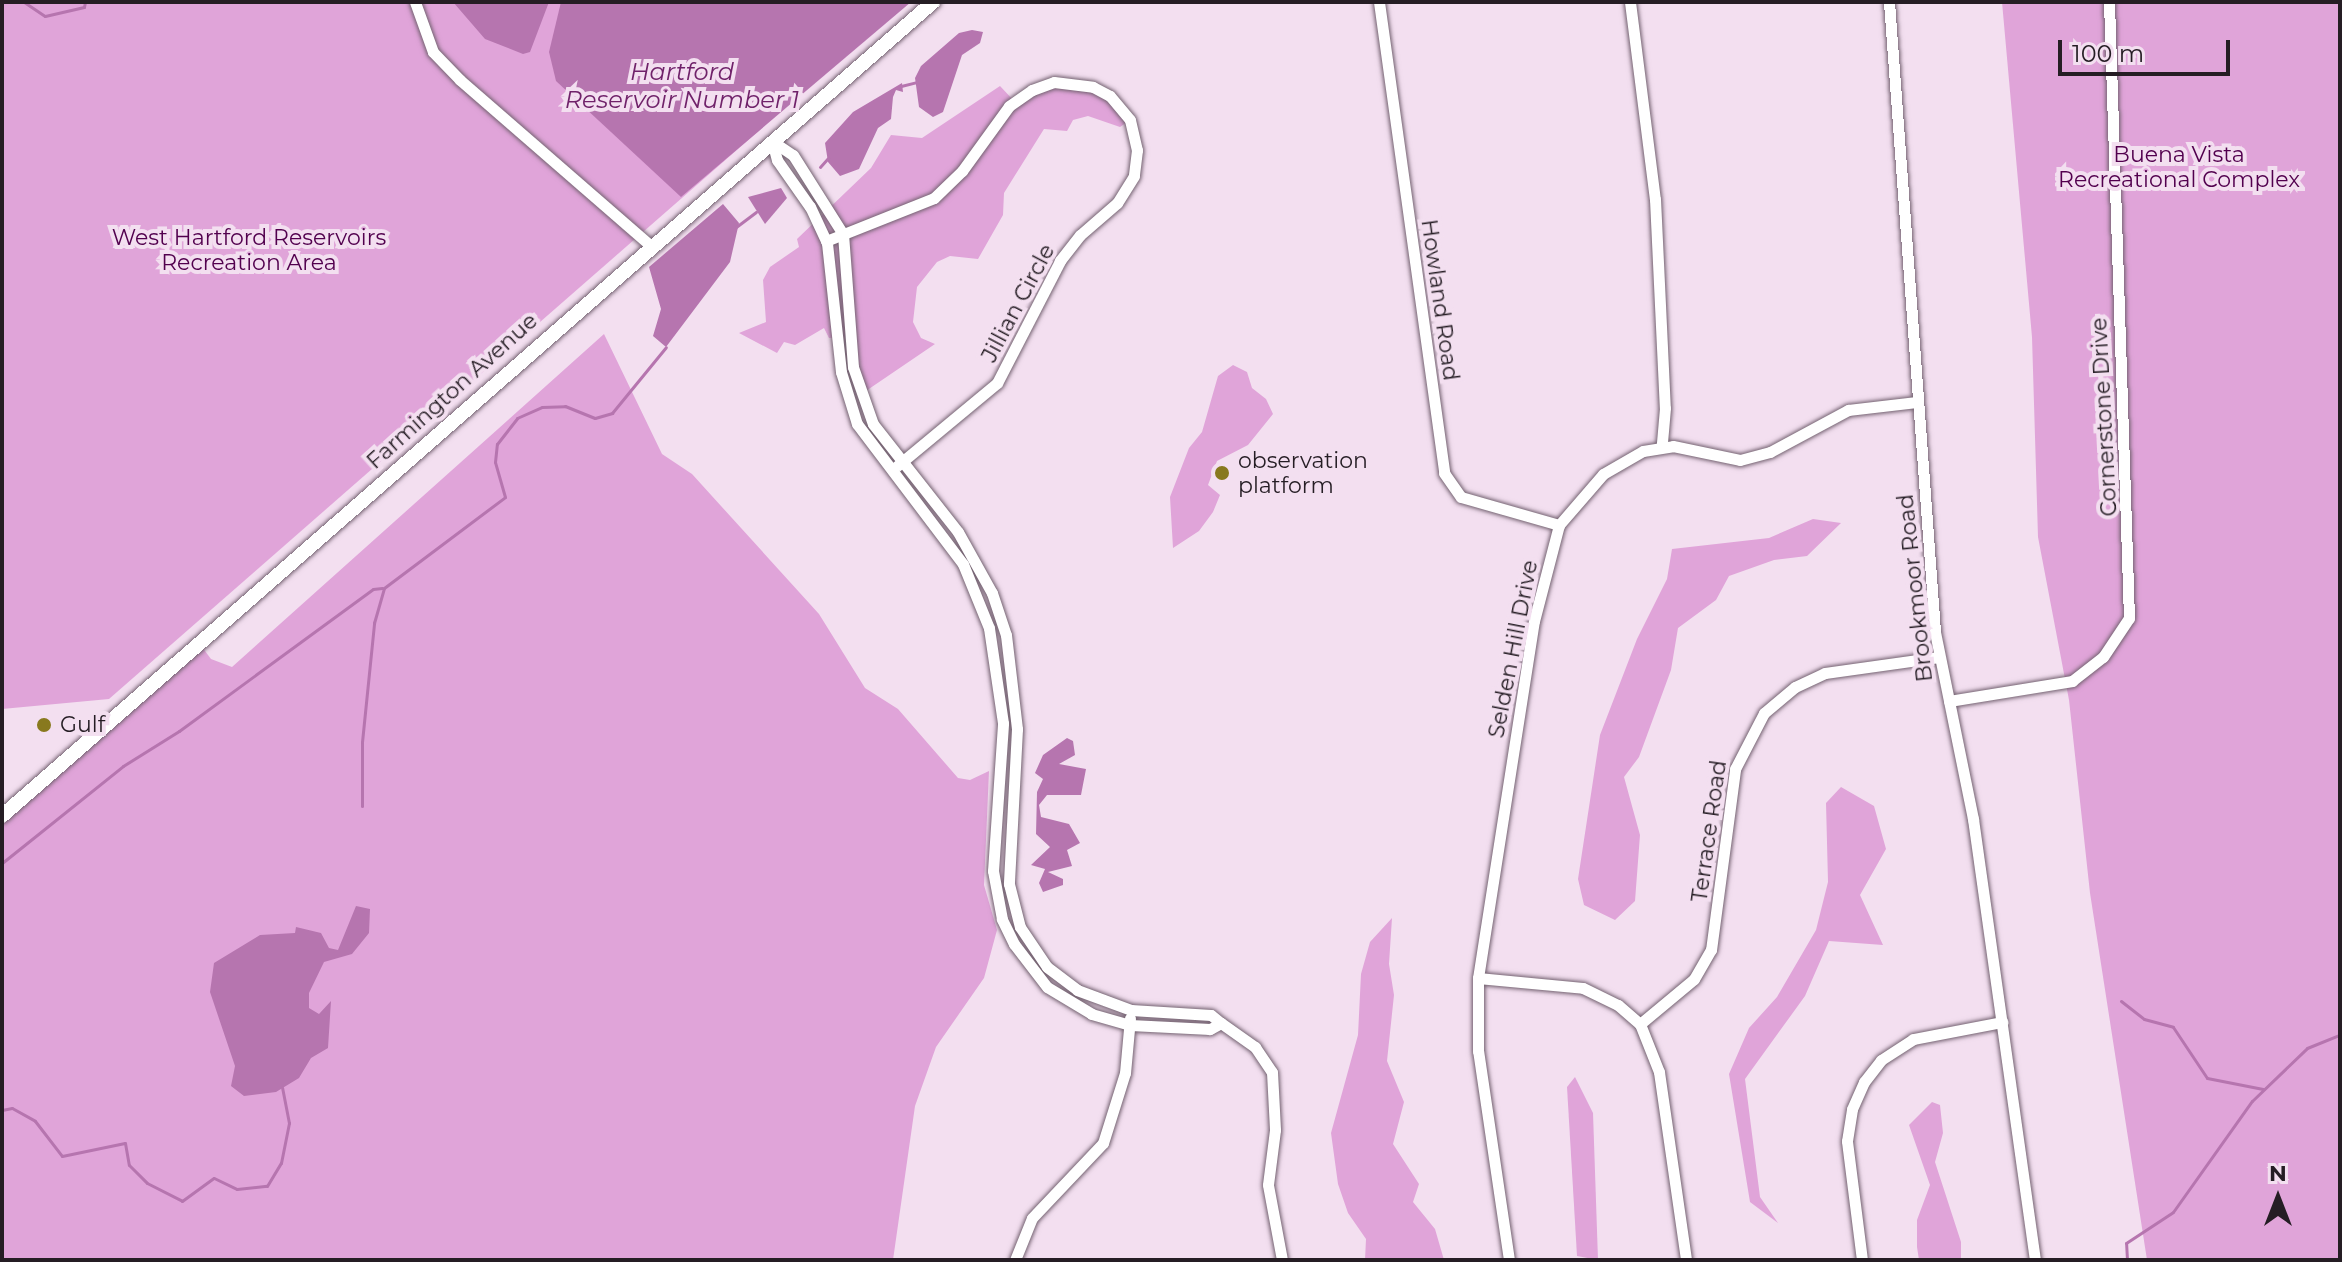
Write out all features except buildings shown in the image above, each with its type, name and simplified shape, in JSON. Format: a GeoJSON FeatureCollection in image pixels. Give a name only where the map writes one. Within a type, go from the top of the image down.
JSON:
{"type":"FeatureCollection","features":[{"type":"Feature","properties":{"kind":"main road","name":"Farmington Avenue"},"geometry":{"type":"LineString","coordinates":[[2,816],[650,245],[933,2]]}},
{"type":"Feature","properties":{"kind":"street"},"geometry":{"type":"LineString","coordinates":[[415,2],[433,52],[460,80],[650,245]]}},
{"type":"Feature","properties":{"kind":"street","name":"Howland Road"},"geometry":{"type":"LineString","coordinates":[[1379,2],[1444,473],[1461,497],[1559,525]]}},
{"type":"Feature","properties":{"kind":"street"},"geometry":{"type":"LineString","coordinates":[[1630,2],[1655,199],[1665,408],[1662,446],[1740,460],[1770,452],[1848,410],[1917,402]]}},
{"type":"Feature","properties":{"kind":"street","name":"Brookmoor Road"},"geometry":{"type":"LineString","coordinates":[[1889,2],[1917,402],[1939,657],[1973,819],[2035,1260]]}},
{"type":"Feature","properties":{"kind":"street","name":"Cornerstone Drive"},"geometry":{"type":"LineString","coordinates":[[1949,701],[2072,681],[2112,648],[2129,618],[2109,2]]}},
{"type":"Feature","properties":{"kind":"street","name":"Jillian Circle"},"geometry":{"type":"LineString","coordinates":[[826,241],[934,198],[962,171],[1009,106],[1032,90],[1054,82],[1093,87],[1110,96],[1130,120],[1137,150],[1134,176],[1117,203],[1080,235],[1060,261],[997,383],[891,473]]}},
{"type":"Feature","properties":{"kind":"street"},"geometry":{"type":"LineString","coordinates":[[772,141],[793,155],[843,234],[860,395],[901,463],[972,554],[1006,635],[1017,729],[1009,884],[1020,927],[1058,978],[1099,1001],[1131,1010],[1211,1015],[1255,1047],[1272,1072],[1275,1130],[1268,1185],[1282,1260]]}},
{"type":"Feature","properties":{"kind":"street"},"geometry":{"type":"LineString","coordinates":[[772,141],[777,160],[810,207],[826,241],[847,398],[857,424],[891,473],[963,564],[996,657],[1003,723],[993,871],[1002,919],[1047,987],[1092,1014],[1130,1025],[1210,1029],[1221,1023]]}},
{"type":"Feature","properties":{"kind":"street","name":"Selden Hill Drive"},"geometry":{"type":"LineString","coordinates":[[1509,1260],[1478,1051],[1478,978],[1534,621],[1559,525],[1609,468],[1662,446]]}},
{"type":"Feature","properties":{"kind":"street","name":"Terrace Road"},"geometry":{"type":"LineString","coordinates":[[1640,1024],[1694,979],[1711,950],[1735,769],[1764,713],[1795,687],[1825,673],[1939,657]]}},
{"type":"Feature","properties":{"kind":"street"},"geometry":{"type":"LineString","coordinates":[[1478,978],[1583,988],[1618,1005],[1640,1024],[1659,1072],[1686,1260]]}},
{"type":"Feature","properties":{"kind":"street"},"geometry":{"type":"LineString","coordinates":[[1015,1260],[1032,1218],[1103,1143],[1125,1073],[1131,1010]]}},
{"type":"Feature","properties":{"kind":"street"},"geometry":{"type":"LineString","coordinates":[[1862,1260],[1847,1141],[1852,1109],[1864,1082],[1881,1060],[1913,1039],[2002,1022]]}},
{"type":"Feature","properties":{"kind":"green space","name":"West Hartford Reservoirs Recreation Area"},"geometry":{"type":"Polygon","coordinates":[[[2,2],[906,2],[109,699],[2,709],[2,2]]]}},
{"type":"Feature","properties":{"kind":"green space","name":"Buena Vista Recreational Complex"},"geometry":{"type":"Polygon","coordinates":[[[2002,2],[2340,2],[2340,1260],[2147,1260],[2090,893],[2069,700],[2038,537],[2032,337],[2002,2]]]}},
{"type":"Feature","properties":{"kind":"green space"},"geometry":{"type":"Polygon","coordinates":[[[1054,82],[1093,87],[1130,120],[1120,127],[1088,116],[1073,120],[1067,131],[1044,129],[1004,193],[1003,215],[978,259],[950,256],[937,262],[917,287],[913,322],[921,338],[935,344],[860,395],[851,337],[829,338],[824,328],[795,345],[784,342],[777,353],[739,333],[766,322],[763,280],[770,267],[799,247],[797,239],[871,168],[891,135],[922,138],[1000,86],[1015,102],[1054,82]]]}},
{"type":"Feature","properties":{"kind":"green space"},"geometry":{"type":"Polygon","coordinates":[[[604,334],[662,454],[692,474],[819,614],[865,688],[898,709],[958,778],[970,780],[989,771],[984,885],[997,930],[984,978],[936,1047],[915,1106],[893,1260],[2,1260],[2,816],[199,643],[211,659],[232,667],[604,334]]]}},
{"type":"Feature","properties":{"kind":"green space"},"geometry":{"type":"Polygon","coordinates":[[[1233,365],[1247,372],[1252,388],[1266,399],[1273,414],[1248,445],[1217,461],[1208,485],[1220,495],[1213,512],[1199,531],[1173,548],[1170,497],[1189,448],[1202,432],[1218,376],[1233,365]]]}},
{"type":"Feature","properties":{"kind":"green space"},"geometry":{"type":"Polygon","coordinates":[[[1813,519],[1841,523],[1807,556],[1774,560],[1729,576],[1716,600],[1678,628],[1671,670],[1639,757],[1624,777],[1640,835],[1635,901],[1615,920],[1584,905],[1578,879],[1600,735],[1637,639],[1667,579],[1672,549],[1769,538],[1813,519]]]}},
{"type":"Feature","properties":{"kind":"green space"},"geometry":{"type":"Polygon","coordinates":[[[1841,787],[1874,806],[1886,849],[1860,895],[1883,945],[1829,941],[1805,996],[1745,1079],[1760,1197],[1778,1223],[1750,1202],[1729,1074],[1749,1028],[1777,997],[1816,930],[1828,882],[1826,803],[1841,787]]]}},
{"type":"Feature","properties":{"kind":"green space"},"geometry":{"type":"Polygon","coordinates":[[[1392,918],[1389,964],[1394,995],[1387,1061],[1404,1102],[1393,1144],[1419,1184],[1413,1202],[1435,1229],[1444,1260],[1365,1260],[1366,1239],[1348,1213],[1338,1184],[1331,1133],[1358,1035],[1361,974],[1370,942],[1392,918]]]}},
{"type":"Feature","properties":{"kind":"green space"},"geometry":{"type":"Polygon","coordinates":[[[1575,1077],[1593,1113],[1598,1260],[1577,1256],[1567,1087],[1575,1077]]]}},
{"type":"Feature","properties":{"kind":"green space"},"geometry":{"type":"Polygon","coordinates":[[[1932,1102],[1940,1105],[1943,1133],[1935,1162],[1961,1242],[1961,1260],[1919,1260],[1917,1220],[1930,1185],[1909,1125],[1932,1102]]]}},
{"type":"Feature","properties":{"kind":"water"},"geometry":{"type":"Polygon","coordinates":[[[453,2],[549,2],[530,52],[523,54],[485,39],[453,2]]]}},
{"type":"Feature","properties":{"kind":"water","name":"Hartford Reservoir Number 1"},"geometry":{"type":"Polygon","coordinates":[[[561,2],[911,2],[681,197],[556,81],[549,52],[561,2]]]}},
{"type":"Feature","properties":{"kind":"water"},"geometry":{"type":"Polygon","coordinates":[[[972,30],[983,32],[980,43],[962,55],[943,112],[933,117],[919,107],[915,78],[921,66],[959,33],[972,30]]]}},
{"type":"Feature","properties":{"kind":"water"},"geometry":{"type":"Polygon","coordinates":[[[902,83],[903,92],[896,90],[893,97],[891,119],[878,128],[859,169],[840,176],[828,162],[825,143],[853,112],[902,83]]]}},
{"type":"Feature","properties":{"kind":"water"},"geometry":{"type":"Polygon","coordinates":[[[781,188],[787,198],[765,224],[748,197],[781,188]]]}},
{"type":"Feature","properties":{"kind":"water"},"geometry":{"type":"Polygon","coordinates":[[[723,204],[739,223],[730,262],[666,347],[653,336],[661,309],[649,267],[723,204]]]}},
{"type":"Feature","properties":{"kind":"water"},"geometry":{"type":"Polygon","coordinates":[[[1067,738],[1073,741],[1075,755],[1059,764],[1086,769],[1081,795],[1047,795],[1039,805],[1041,817],[1069,824],[1080,843],[1067,850],[1072,866],[1048,872],[1063,879],[1063,885],[1043,892],[1039,883],[1045,869],[1031,865],[1050,847],[1036,834],[1037,792],[1043,779],[1035,773],[1043,755],[1067,738]]]}},
{"type":"Feature","properties":{"kind":"water"},"geometry":{"type":"Polygon","coordinates":[[[356,906],[370,909],[369,933],[352,954],[324,962],[309,993],[309,1008],[319,1014],[331,1001],[328,1048],[311,1058],[299,1078],[276,1092],[244,1096],[231,1086],[235,1066],[210,992],[214,963],[260,935],[295,933],[296,927],[321,933],[329,948],[338,950],[356,906]]]}},
{"type":"Feature","properties":{"kind":"waterway"},"geometry":{"type":"LineString","coordinates":[[24,2],[45,16],[84,7],[85,2]]}},
{"type":"Feature","properties":{"kind":"waterway"},"geometry":{"type":"LineString","coordinates":[[901,86],[917,82]]}},
{"type":"Feature","properties":{"kind":"waterway"},"geometry":{"type":"LineString","coordinates":[[820,167],[828,158]]}},
{"type":"Feature","properties":{"kind":"waterway"},"geometry":{"type":"LineString","coordinates":[[736,227],[756,212]]}},
{"type":"Feature","properties":{"kind":"waterway"},"geometry":{"type":"LineString","coordinates":[[362,806],[362,742],[374,623],[384,588],[505,497],[495,462],[497,444],[517,418],[542,407],[565,406],[595,418],[612,413],[666,347]]}},
{"type":"Feature","properties":{"kind":"waterway"},"geometry":{"type":"LineString","coordinates":[[2,863],[123,766],[179,731],[373,589],[382,588]]}},
{"type":"Feature","properties":{"kind":"waterway"},"geometry":{"type":"LineString","coordinates":[[2121,1001],[2144,1019],[2173,1027],[2207,1078],[2263,1089]]}},
{"type":"Feature","properties":{"kind":"waterway"},"geometry":{"type":"LineString","coordinates":[[2127,1260],[2126,1243],[2173,1212],[2252,1101],[2307,1048],[2340,1035]]}},
{"type":"Feature","properties":{"kind":"waterway"},"geometry":{"type":"LineString","coordinates":[[2,1110],[12,1108],[35,1121],[62,1156],[125,1143],[129,1165],[147,1183],[182,1201],[214,1178],[237,1189],[267,1186],[281,1163],[289,1123],[282,1088]]}},
{"type":"Feature","properties":{"kind":"place","name":"observation platform"},"geometry":{"type":"Point","coordinates":[1222,473]}},
{"type":"Feature","properties":{"kind":"place","name":"Gulf"},"geometry":{"type":"Point","coordinates":[44,725]}}]}
